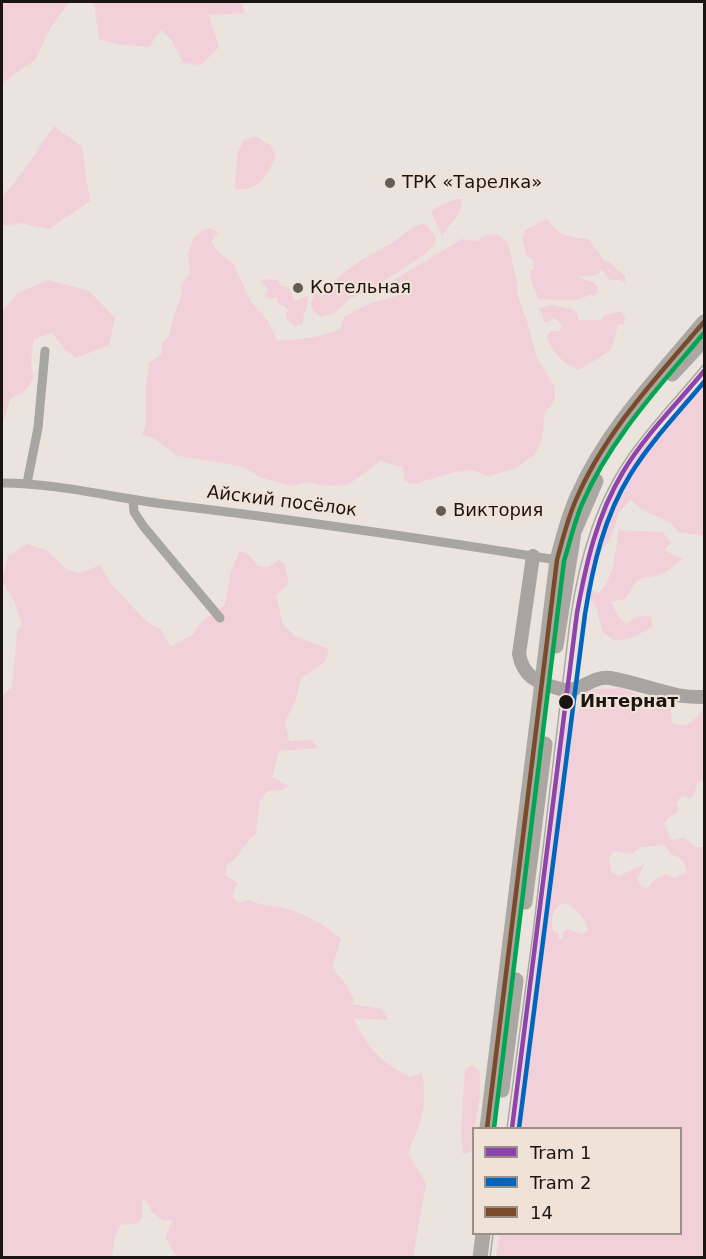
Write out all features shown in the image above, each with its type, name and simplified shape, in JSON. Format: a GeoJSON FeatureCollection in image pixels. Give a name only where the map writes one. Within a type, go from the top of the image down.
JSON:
{"type":"FeatureCollection","features":[{"type":"Feature","properties":{"kind":"main road"},"geometry":{"type":"LineString","coordinates":[[487,1127],[557,560],[577,496],[608,440],[668,363],[705,322]]}},
{"type":"Feature","properties":{"kind":"main road"},"geometry":{"type":"LineString","coordinates":[[497,1127],[542,684],[557,634],[574,532],[584,506],[614,448],[677,368],[705,340]]}},
{"type":"Feature","properties":{"kind":"main road"},"geometry":{"type":"LineString","coordinates":[[470,1257],[474,1235]]}},
{"type":"Feature","properties":{"kind":"main road"},"geometry":{"type":"LineString","coordinates":[[480,1257],[483,1235]]}},
{"type":"Feature","properties":{"kind":"street"},"geometry":{"type":"LineString","coordinates":[[27,483],[38,428],[45,351]]}},
{"type":"Feature","properties":{"kind":"street","name":"Айский посёлок"},"geometry":{"type":"LineString","coordinates":[[2,483],[27,483],[133,500],[348,527],[557,560]]}},
{"type":"Feature","properties":{"kind":"street"},"geometry":{"type":"LineString","coordinates":[[133,500],[134,512],[144,527],[220,618]]}},
{"type":"Feature","properties":{"kind":"street"},"geometry":{"type":"LineString","coordinates":[[533,556],[519,654],[520,662],[542,684],[572,690],[591,680],[606,677],[644,685],[678,696],[705,697]]}},
{"type":"Feature","properties":{"kind":"shaded area"},"geometry":{"type":"Polygon","coordinates":[[[2,2],[70,2],[51,27],[35,60],[2,83],[2,2]]]}},
{"type":"Feature","properties":{"kind":"shaded area"},"geometry":{"type":"Polygon","coordinates":[[[89,2],[242,2],[244,13],[209,15],[219,47],[201,65],[183,63],[171,39],[161,30],[149,47],[117,44],[99,39],[94,4],[89,2]]]}},
{"type":"Feature","properties":{"kind":"shaded area"},"geometry":{"type":"Polygon","coordinates":[[[54,126],[82,147],[90,201],[49,229],[21,223],[2,226],[2,197],[22,173],[54,126]]]}},
{"type":"Feature","properties":{"kind":"shaded area"},"geometry":{"type":"Polygon","coordinates":[[[256,136],[270,145],[276,156],[261,181],[250,188],[235,189],[237,155],[243,141],[256,136]]]}},
{"type":"Feature","properties":{"kind":"shaded area"},"geometry":{"type":"Polygon","coordinates":[[[456,199],[462,199],[462,205],[442,236],[431,212],[456,199]]]}},
{"type":"Feature","properties":{"kind":"shaded area"},"geometry":{"type":"Polygon","coordinates":[[[547,219],[564,235],[588,239],[604,260],[625,276],[625,283],[610,280],[601,268],[599,273],[593,276],[578,276],[596,284],[598,292],[594,296],[590,294],[572,300],[540,300],[531,279],[530,271],[534,268],[532,259],[526,255],[522,238],[525,230],[547,219]]]}},
{"type":"Feature","properties":{"kind":"shaded area"},"geometry":{"type":"Polygon","coordinates":[[[421,224],[427,225],[436,238],[434,245],[424,255],[370,290],[346,301],[342,307],[332,313],[321,317],[313,310],[311,303],[314,295],[361,260],[421,224]]]}},
{"type":"Feature","properties":{"kind":"shaded area"},"geometry":{"type":"Polygon","coordinates":[[[208,228],[218,232],[211,242],[219,253],[233,263],[251,302],[269,322],[277,341],[317,336],[340,329],[344,317],[368,304],[397,296],[400,283],[394,280],[462,239],[476,241],[487,235],[497,234],[508,243],[517,283],[517,294],[537,358],[555,387],[555,399],[545,413],[542,441],[534,455],[515,469],[488,476],[473,470],[455,472],[414,484],[405,482],[403,467],[380,461],[348,485],[325,486],[307,482],[292,486],[262,478],[241,466],[178,456],[153,438],[142,435],[146,425],[149,363],[162,354],[161,345],[169,336],[182,293],[181,286],[190,272],[188,254],[194,237],[208,228]]]}},
{"type":"Feature","properties":{"kind":"shaded area"},"geometry":{"type":"Polygon","coordinates":[[[48,280],[89,291],[115,318],[109,345],[76,358],[65,350],[52,333],[34,339],[31,361],[33,379],[26,390],[10,399],[2,421],[2,311],[18,293],[48,280]]]}},
{"type":"Feature","properties":{"kind":"shaded area"},"geometry":{"type":"Polygon","coordinates":[[[278,280],[282,287],[288,288],[295,301],[307,296],[308,303],[303,324],[294,326],[287,319],[286,312],[289,311],[278,304],[277,297],[270,299],[264,295],[268,289],[260,281],[278,280]]]}},
{"type":"Feature","properties":{"kind":"shaded area"},"geometry":{"type":"Polygon","coordinates":[[[552,305],[572,309],[578,316],[578,320],[601,320],[605,315],[621,311],[625,317],[624,324],[618,325],[611,350],[579,370],[559,357],[547,337],[550,331],[558,331],[563,326],[554,317],[549,322],[544,322],[543,315],[538,308],[552,305]]]}},
{"type":"Feature","properties":{"kind":"shaded area"},"geometry":{"type":"Polygon","coordinates":[[[704,378],[704,536],[679,532],[671,523],[641,509],[631,500],[619,512],[612,535],[593,565],[588,588],[598,594],[608,581],[618,530],[663,532],[671,543],[664,550],[683,559],[660,575],[644,577],[636,582],[625,599],[611,602],[618,616],[626,624],[639,615],[651,617],[653,627],[631,638],[614,641],[602,631],[597,610],[591,600],[581,592],[580,580],[592,548],[598,519],[643,447],[655,433],[671,422],[683,399],[699,389],[704,378]]]}},
{"type":"Feature","properties":{"kind":"shaded area"},"geometry":{"type":"Polygon","coordinates":[[[27,544],[46,550],[68,570],[80,573],[100,565],[111,584],[147,622],[161,630],[171,647],[193,634],[201,622],[225,605],[231,571],[240,551],[249,555],[258,566],[268,567],[279,560],[284,563],[289,584],[276,595],[283,624],[295,636],[329,649],[325,662],[301,678],[295,702],[285,721],[289,741],[312,740],[318,748],[279,751],[272,777],[289,786],[282,790],[268,791],[260,800],[256,834],[227,865],[225,875],[237,883],[232,896],[238,903],[249,900],[298,912],[318,922],[341,939],[332,968],[343,980],[355,1001],[351,1004],[382,1009],[388,1020],[353,1018],[364,1038],[376,1053],[400,1071],[410,1077],[422,1073],[424,1105],[417,1132],[408,1153],[426,1183],[413,1257],[177,1257],[166,1239],[173,1220],[163,1221],[142,1199],[142,1217],[139,1223],[120,1225],[115,1237],[112,1257],[2,1257],[2,695],[12,687],[17,631],[22,624],[14,601],[2,581],[8,556],[27,544]]]}},
{"type":"Feature","properties":{"kind":"shaded area"},"geometry":{"type":"Polygon","coordinates":[[[622,688],[671,709],[672,723],[677,725],[686,725],[704,709],[704,780],[698,782],[693,797],[688,799],[685,796],[680,797],[676,805],[679,809],[677,813],[668,818],[664,824],[672,840],[684,838],[695,847],[704,847],[704,1257],[496,1257],[500,1235],[682,1235],[682,1127],[514,1127],[565,725],[582,705],[579,690],[622,688]],[[665,845],[641,847],[631,854],[613,851],[609,859],[612,873],[619,876],[644,864],[637,880],[642,887],[648,888],[654,880],[665,874],[675,878],[687,872],[683,860],[671,854],[665,845]],[[564,903],[554,911],[553,931],[558,933],[559,939],[563,939],[563,932],[567,929],[582,934],[588,931],[580,914],[573,907],[564,903]]]}},
{"type":"Feature","properties":{"kind":"shaded area"},"geometry":{"type":"Polygon","coordinates":[[[473,1065],[480,1072],[480,1096],[475,1127],[472,1127],[471,1152],[463,1154],[461,1130],[465,1069],[473,1065]]]}},
{"type":"Feature","properties":{"kind":"tram line"},"geometry":{"type":"LineString","coordinates":[[507,1127],[570,621],[578,575],[599,509],[620,468],[650,427],[704,364]]}},
{"type":"Feature","properties":{"kind":"tram line","name":"1"},"geometry":{"type":"LineString","coordinates":[[512,1127],[577,613],[584,576],[599,522],[623,472],[651,432],[704,371]]}},
{"type":"Feature","properties":{"kind":"tram line","name":"2"},"geometry":{"type":"LineString","coordinates":[[519,1127],[585,614],[596,560],[606,525],[630,475],[656,439],[704,382]]}},
{"type":"Feature","properties":{"kind":"tram line"},"geometry":{"type":"LineString","coordinates":[[490,1258],[493,1235]]}},
{"type":"Feature","properties":{"kind":"transit line","name":"14"},"geometry":{"type":"LineString","coordinates":[[487,1127],[557,560],[575,502],[601,453],[632,407],[704,322]]}},
{"type":"Feature","properties":{"kind":"transit line"},"geometry":{"type":"LineString","coordinates":[[494,1127],[564,561],[582,504],[607,457],[637,414],[704,333]]}},
{"type":"Feature","properties":{"kind":"place","name":"ТРК «Тарелка»"},"geometry":{"type":"Point","coordinates":[390,183]}},
{"type":"Feature","properties":{"kind":"place","name":"Котельная"},"geometry":{"type":"Point","coordinates":[298,288]}},
{"type":"Feature","properties":{"kind":"place","name":"Виктория"},"geometry":{"type":"Point","coordinates":[441,511]}},
{"type":"Feature","properties":{"kind":"place","name":"Интернат"},"geometry":{"type":"Point","coordinates":[566,702]}}]}
